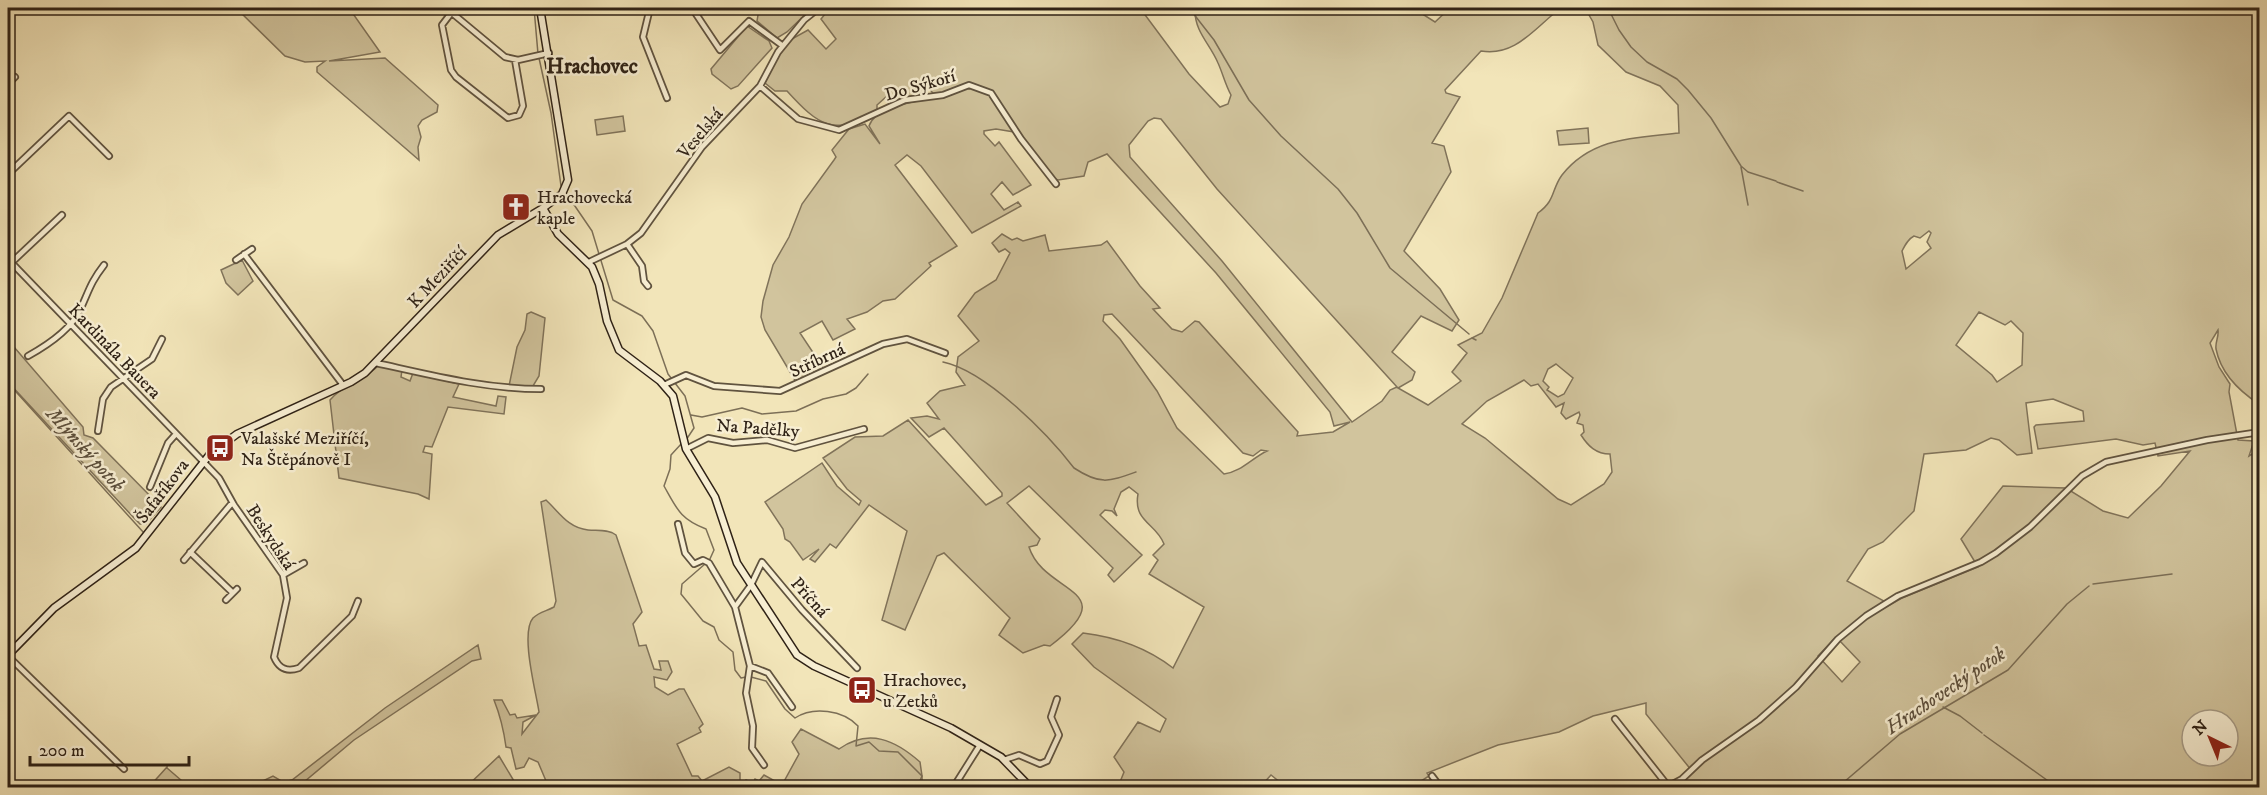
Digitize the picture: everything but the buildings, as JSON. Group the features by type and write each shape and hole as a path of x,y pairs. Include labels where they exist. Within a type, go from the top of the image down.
{"street":[{"path":"446,8 505,57 515,60 545,54 540,8"},
{"path":"650,8 643,37 667,98"},
{"path":"692,8 720,50 748,21 783,46"},
{"name":"Veselská","path":"589,262 627,244 652,219 702,147 760,86 783,46 804,20 819,8"},
{"path":"452,12 442,25 451,70 456,77 508,118 519,114 523,106 515,60"},
{"name":"K Meziříčí","path":"360,376 376,363 498,235 543,208 564,191 568,176 545,54"},
{"path":"8,84 15,77"},
{"name":"Do Sýkoří","path":"760,86 798,119 839,130 905,100 943,94 969,85 991,93 1021,139 1056,184"},
{"path":"8,174 69,116 109,156"},
{"path":"543,208 558,234 589,262 599,284 612,338 619,350 667,383 674,396 686,447 715,497 737,562 785,638 806,661 951,728 980,745 1004,760 1031,788"},
{"path":"9,261 62,215"},
{"path":"627,244 642,266 644,281 648,286"},
{"path":"236,260 252,249"},
{"path":"244,254 343,385"},
{"name":"Kardinála Bauera","path":"9,261 204,462"},
{"path":"28,356 46,345 79,312 88,285 104,265"},
{"path":"98,431 103,399 122,378 139,370 152,359 162,339"},
{"name":"Stříbrná","path":"667,383 686,375 714,386 780,392 883,344 907,339 945,353"},
{"path":"376,363 468,383 510,389 541,389"},
{"name":"Šafaříkova","path":"8,655 54,608 141,543 220,445 237,434 360,376"},
{"name":"Na Padělky","path":"686,447 708,438 733,443 768,440 795,448 864,429"},
{"path":"1615,718 1667,787 1682,779 1702,760 1759,720 1796,687 1838,639 1866,616 1898,596 1982,562 1996,553 2030,527 2082,476 2106,462 2207,440 2259,432"},
{"path":"150,487 168,443 176,434"},
{"name":"Beskydská","path":"204,462 219,478 232,503 283,575 287,598 274,657 276,663 287,670 299,668 352,616 358,601"},
{"path":"184,560 232,503"},
{"path":"678,524 685,554 694,564 708,561 735,607 750,666 746,693 753,726 752,748 764,765"},
{"path":"190,552 235,591 226,600"},
{"name":"Příčná","path":"751,585 762,562 802,610 857,668"},
{"path":"283,575 304,563"},
{"path":"735,607 751,585"},
{"path":"8,655 124,769"},
{"path":"750,666 768,673 792,707"},
{"path":"1004,760 1019,755 1040,764 1047,761 1059,735 1051,717 1057,699"},
{"path":"953,788 980,745"},
{"path":"1432,776 1441,788"}],"shaded area":[{"path":"236,8 349,8 380,52 329,61 385,58 438,105 437,112 422,120 418,126 421,137 418,147 419,160 317,72 317,67 325,61 305,62 285,56"},
{"path":"751,8 812,8 787,32 777,38 757,21 758,15"},
{"path":"830,8 1140,8 1189,74 1220,107 1228,104 1231,95 1215,56 1197,25 1195,11 1207,8 1413,8 1435,22 1450,8 1561,8 1515,45 1493,52 1481,51 1445,90 1446,93 1460,97 1432,143 1444,146 1451,172 1404,251 1440,289 1459,320 1452,331 1421,316 1392,352 1415,372 1412,380 1398,388 1428,405 1461,381 1452,372 1467,353 1458,345 1482,333 1502,298 1538,213 1548,204 1562,175 1574,162 1601,146 1631,138 1679,133 1678,105 1660,86 1626,72 1598,45 1593,22 1585,8 2259,8 2259,404 2232,381 2222,366 2216,349 2218,330 2210,343 2219,367 2230,384 2229,392 2238,440 2254,441 2249,456 2259,450 2259,787 1670,787 1682,782 1692,771 1646,714 1646,703 1593,716 1559,732 1498,745 1427,773 1429,776 1412,787 1286,787 1271,775 1260,787 1118,787 1124,772 1114,757 1138,722 1160,732 1166,719 1094,667 1072,644 1083,633 1107,637 1152,654 1173,668 1204,607 1149,574 1158,560 1153,555 1164,544 1156,531 1142,517 1137,503 1138,494 1129,487 1121,492 1114,509 1117,516 1112,511 1105,510 1100,515 1142,555 1114,582 1108,575 1113,568 1029,486 1007,503 1040,539 1037,545 1029,547 1037,563 1074,593 1081,602 1081,613 1072,627 1050,646 1044,645 1023,653 999,635 1010,618 944,553 937,556 905,630 882,620 907,531 869,505 836,548 830,544 815,562 810,559 819,549 803,560 790,542 785,539 783,529 765,502 822,463 837,486 859,505 861,501 847,489 823,458 855,437 883,436 908,420 986,505 1002,496 1002,493 944,428 929,437 911,418 927,416 939,419 927,403 940,391 965,385 956,372 958,357 979,341 958,316 975,293 996,280 1010,253 1005,249 999,252 992,243 1002,234 1012,240 1017,238 1023,241 1045,235 1049,251 1101,245 1107,241 1140,286 1160,308 1153,309 1172,329 1182,332 1195,321 1199,322 1298,432 1297,436 1333,432 1350,422 1334,426 1330,412 1216,273 1107,154 1088,162 1084,176 1058,180 1052,178 1014,132 996,129 984,131 984,134 995,146 999,142 1031,185 1013,195 1002,182 991,194 1004,210 1018,202 1021,206 972,233 921,166 907,155 895,165 957,246 929,263 931,266 895,299 883,301 867,312 847,319 855,329 833,340 822,321 800,333 824,369 796,382 765,330 761,317 773,265 789,237 802,204 836,157 832,150 849,129 865,124 880,144 869,126 880,113 936,97 928,87 924,92 894,101 886,97 877,105 877,110 862,119 838,125 828,124 818,119 787,91 775,91 765,83 777,58 790,40 808,30 826,49 836,39 821,19","holes":["1154,118 1161,119 1217,189 1397,387 1390,390 1382,401 1352,422 1222,261 1130,157 1129,145 1148,121","1929,231 1931,233 1927,242 1931,248 1906,269 1902,251 1908,240 1914,236 1920,238","1979,312 2005,325 2011,321 2023,333 2022,365 1997,382 1992,375 1956,345","1112,314 1243,453 1253,456 1261,450 1267,451 1236,471 1224,474 1177,428 1157,391 1120,339 1103,321 1104,315","1556,364 1573,378 1564,394 1558,397 1547,390 1549,387 1543,381 1548,369","1524,380 1531,386 1538,384 1556,407 1564,403 1561,413 1566,419 1579,412 1577,423 1583,425 1584,432 1581,435 1593,449 1610,454 1612,472 1604,484 1571,505 1558,499 1485,438 1462,424 1487,401","2053,399 2083,411 2084,421 2036,425 2034,427 2038,449 2116,439 2143,445 2155,443 2158,456 2190,451 2161,486 2128,518 2103,511 2066,488 2003,486 1961,539 1978,567 1902,598 1868,617 1839,640 1860,662 1842,682 1818,656 1835,638 1884,601 1847,581 1868,549 1883,542 1914,511 1924,454 1966,450 1991,438 1999,440 2017,455 2032,453 2026,403"]},
{"path":"747,26 769,41 772,48 738,86 731,89 712,74 711,69"},
{"path":"623,116 625,131 597,135 595,120"},
{"path":"1588,128 1589,143 1559,145 1557,131"},
{"path":"242,260 253,281 238,295 226,283 221,270"},
{"path":"531,312 545,318 539,376 533,386 509,386 517,347 525,330 527,314"},
{"path":"8,340 83,427 84,435 93,438 161,507 146,524 140,524 134,518 8,382"},
{"path":"379,365 402,370 401,377 410,381 413,373 459,384 453,397 496,406 498,396 506,397 504,414 448,407 432,447 425,446 423,452 432,454 429,499 418,494 339,478 330,400"},
{"path":"546,500 564,519 581,529 606,531 616,535 642,612 633,624 639,646 646,645 654,669 661,670 659,661 668,661 672,672 667,680 654,677 655,687 668,695 684,689 703,724 699,728 701,732 677,744 692,776 698,776 702,781 729,767 740,773 740,781 744,783 746,780 753,783 755,779 759,781 764,775 782,785 799,754 792,742 801,729 839,749 861,739 871,738 881,739 901,748 920,762 922,776 917,787 549,788 538,762 529,758 524,767 516,769 511,748 506,747 502,724 494,700 502,700 510,715 515,714 517,718 536,715 523,722 522,734 539,712 530,663 528,636 533,618 554,607 556,601 541,502"},
{"path":"478,645 481,659 472,661 354,740 298,787 250,787 273,776 283,782 292,780 385,708"},
{"path":"499,756 514,781 510,787 466,787"},
{"path":"167,768 189,787 149,787"}],"waterway":[{"name":"Hrachovecký potok","path":"534,8 538,54"},
{"path":"1189,8 1214,40 1249,100 1281,136 1338,189 1357,213 1390,268 1469,334"},
{"path":"1608,8 1631,47 1647,62 1677,79 1688,90 1711,118 1741,166 1748,172 1776,181"},
{"name":"Hrachovecký potok","path":"539,58 551,113 561,186"},
{"path":"1741,167 1748,205"},
{"path":"1777,182 1803,191"},
{"name":"Hrachovecký potok","path":"566,193 592,231 613,300 642,316 653,331 668,374 685,396 694,428 686,440"},
{"path":"1472,338 1476,340"},
{"path":"943,362 978,377 996,390 1032,421 1074,468 1091,477 1104,480 1136,472"},
{"path":"691,415 702,417 742,408 762,414 796,411 823,399 846,394 856,388 868,374"},
{"name":"Mlýnský potok","path":"8,383 144,533"},
{"name":"Hrachovecký potok","path":"682,443 671,455 670,469 664,486 680,512 690,521 706,529 714,550 709,561"},
{"name":"Hrachovecký potok","path":"705,564 682,584 681,594 703,621 714,627 719,640 733,652 735,670 741,678 746,677"},
{"name":"Hrachovecký potok","path":"2093,584 2172,574"},
{"name":"Hrachovecký potok","path":"1837,788 1900,734 2008,670 2067,604 2089,586"},
{"name":"Hrachovecký potok","path":"751,677 766,681 785,709 795,718 802,714 819,711 836,713 852,721 858,726 856,746 869,742 879,751 898,752 922,776 922,782 917,788"},
{"path":"1943,707 1960,716 1982,733"},
{"path":"1984,735 2058,788"}],"place":[{"name":"Hrachovecká kaple","path":"516,207"},
{"name":"Valašské Meziříčí, Na Štěpánově I","path":"220,448"},
{"name":"Hrachovec, u Zetků","path":"862,690"}],"district":[{"name":"Hrachovec","path":"592,66"}]}
